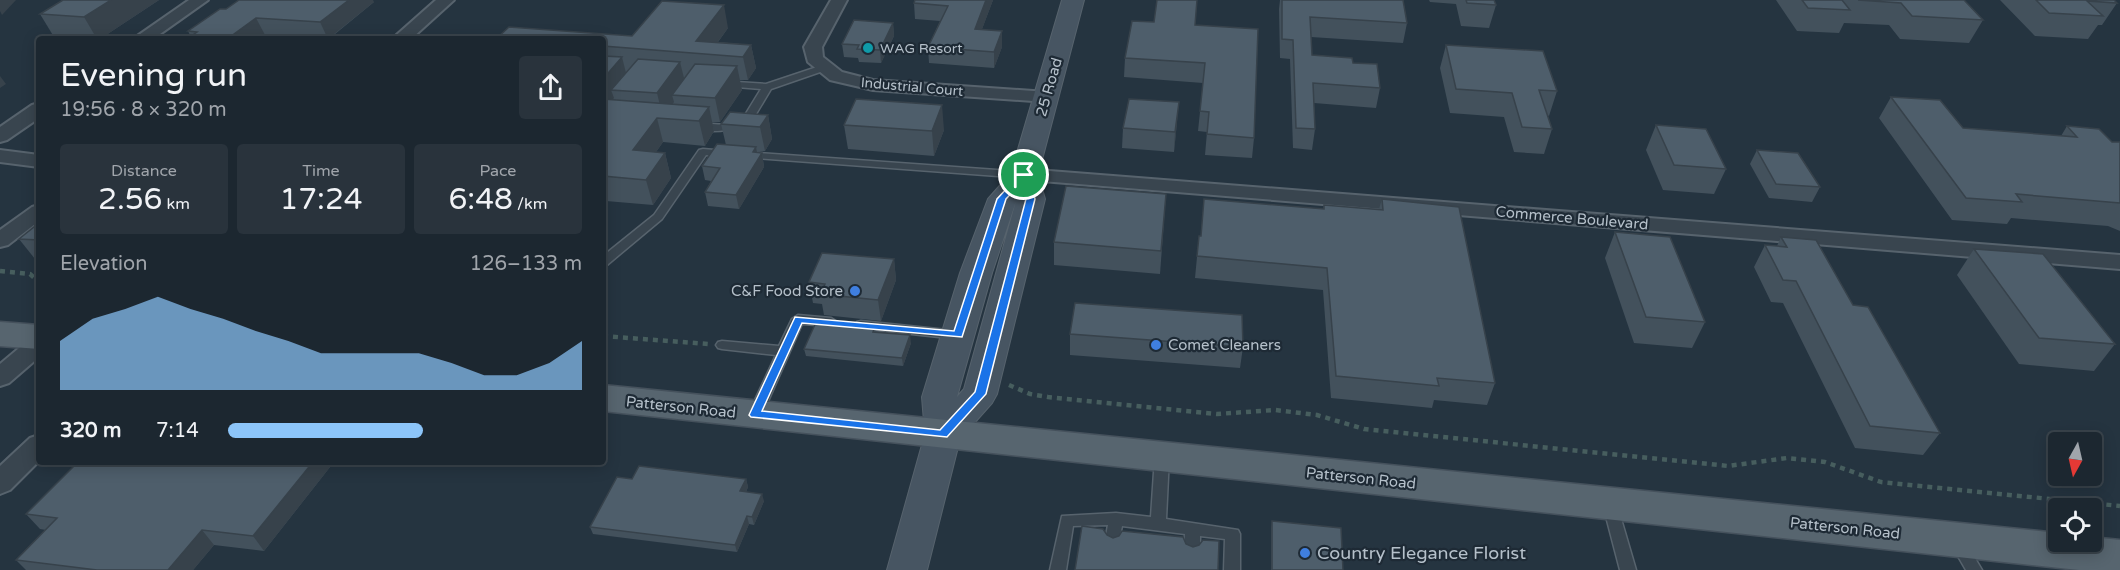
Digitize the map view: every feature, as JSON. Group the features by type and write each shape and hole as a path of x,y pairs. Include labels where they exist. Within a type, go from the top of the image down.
{"main road":[{"name":"25 Road","path":"907,570 943,434 939,397 1002,199 1024,175 1073,0"},
{"name":"25 Road","path":"943,434 980,394 1030,199 1024,175"},
{"path":"0,334 36,337"},
{"name":"Patterson Road","path":"606,398 1610,504 1965,555 2120,557"}],"street":[{"path":"146,36 200,0"},
{"path":"404,36 446,0"},
{"path":"823,68 814,58 813,46 839,0"},
{"name":"Industrial Court","path":"823,68 847,80 866,84 1047,97"},
{"path":"0,136 36,111"},
{"path":"0,156 36,161"},
{"name":"Commerce Boulevard","path":"1024,175 2120,262"},
{"path":"0,240 36,213"},
{"path":"0,377 36,347"},
{"path":"0,483 36,448"}],"lane":[{"path":"709,82 767,87 823,68"},
{"path":"691,125 727,128 746,122 767,87"},
{"path":"606,260 658,217 703,152 1024,175"},
{"path":"755,415 798,319 958,335"},
{"path":"722,345 784,351"},
{"path":"1158,524 1162,457"},
{"path":"1610,504 1628,570"},
{"path":"1113,541 1116,519"},
{"path":"1058,570 1067,520 1116,519 1233,534 1232,570"},
{"path":"1192,550 1193,528"}],"path":[{"path":"0,271 30,274 36,279"},
{"path":"606,336 722,345"},
{"path":"1005,384 1015,386 1030,394 1048,397 1217,414 1286,411 1317,415 1364,429 1728,466 1787,458 1825,462 1881,482 2120,506"}],"building":[{"path":"63,0 111,0 84,17 40,14"},
{"path":"239,0 349,0 320,22 256,18 231,36 191,36 197,32 188,31 220,9 226,9"},
{"path":"915,0 986,0 975,29 1002,31 994,52 928,47 948,6 914,3"},
{"path":"1157,0 1197,0 1195,25 1258,29 1254,138 1207,134 1209,112 1200,111 1205,63 1125,58 1132,21 1154,22"},
{"path":"1282,0 1403,0 1407,23 1310,17 1312,55 1352,58 1353,63 1377,64 1380,88 1313,83 1315,129 1296,128 1293,40 1282,39"},
{"path":"1466,0 1494,0 1496,5 1467,3"},
{"path":"1802,0 1842,0 1850,10 1808,8"},
{"path":"1858,0 1964,0 1983,20 1912,16 1901,3"},
{"path":"2036,0 2114,0 2117,3 2087,1 2103,16 2049,13"},
{"path":"662,1 724,5 696,41 751,45 743,57 606,46 606,36 499,36 509,27 632,36"},
{"path":"854,20 893,23 880,50 857,49 859,45 842,44"},
{"path":"1446,45 1543,51 1557,91 1539,90 1552,129 1522,127 1512,93 1456,89"},
{"path":"606,56 622,57 606,76"},
{"path":"638,59 680,62 657,93 611,90"},
{"path":"695,64 737,66 715,98 672,95"},
{"path":"1891,97 1940,100 1963,128 2077,137 2067,126 2099,129 2112,142 2120,142 2120,203 2016,194 2022,202 1966,198"},
{"path":"606,99 709,107 699,121 657,118 633,150 665,153 646,180 606,176"},
{"path":"856,99 942,105 932,131 844,125"},
{"path":"1129,99 1179,102 1175,132 1123,128"},
{"path":"730,112 768,115 760,127 721,124"},
{"path":"1656,125 1706,129 1726,169 1674,165"},
{"path":"717,144 756,147 753,152 762,153 736,195 705,192 720,168 702,166"},
{"path":"1757,150 1798,153 1820,187 1776,184"},
{"path":"1066,186 1166,194 1161,251 1054,242"},
{"path":"1204,199 1324,209 1324,205 1383,210 1382,199 1459,207 1495,383 1437,378 1439,386 1336,376 1327,268 1197,256"},
{"path":"36,225 36,240 19,239"},
{"path":"1615,232 1670,237 1705,322 1646,317"},
{"path":"1781,237 1816,240 1853,305 1868,307 1940,433 1870,426 1796,281 1783,280 1765,245 1787,247"},
{"path":"1974,249 2043,254 2115,344 2039,338"},
{"path":"822,253 894,259 878,300 820,294 825,284 809,282"},
{"path":"1075,303 1242,315 1243,347 1070,334"},
{"path":"817,320 875,326 873,332 910,335 902,358 804,349"},
{"path":"75,465 311,465 253,536 202,530 168,570 97,570 16,560 57,518 26,514"},
{"path":"639,466 746,479 740,491 762,494 752,517 747,516 735,545 590,527 617,477 632,479"},
{"name":"Country Elegance Florist","path":"1272,521 1341,528 1343,570 1272,570"},
{"path":"1082,526 1103,529 1113,538 1119,536 1122,531 1183,537 1186,544 1193,547 1199,545 1203,540 1219,541 1218,570 1075,570"}],"place":[{"name":"WAG Resort","path":"868,48"},
{"name":"C&F Food Store","path":"855,291"},
{"name":"Comet Cleaners","path":"1156,345"},
{"name":"Country Elegance Florist","path":"1305,553"}],"route":[{"path":"1024,175 1030,199 980,394 943,434 755,415 798,319 958,335 976,273 1002,199 1024,175"}]}
